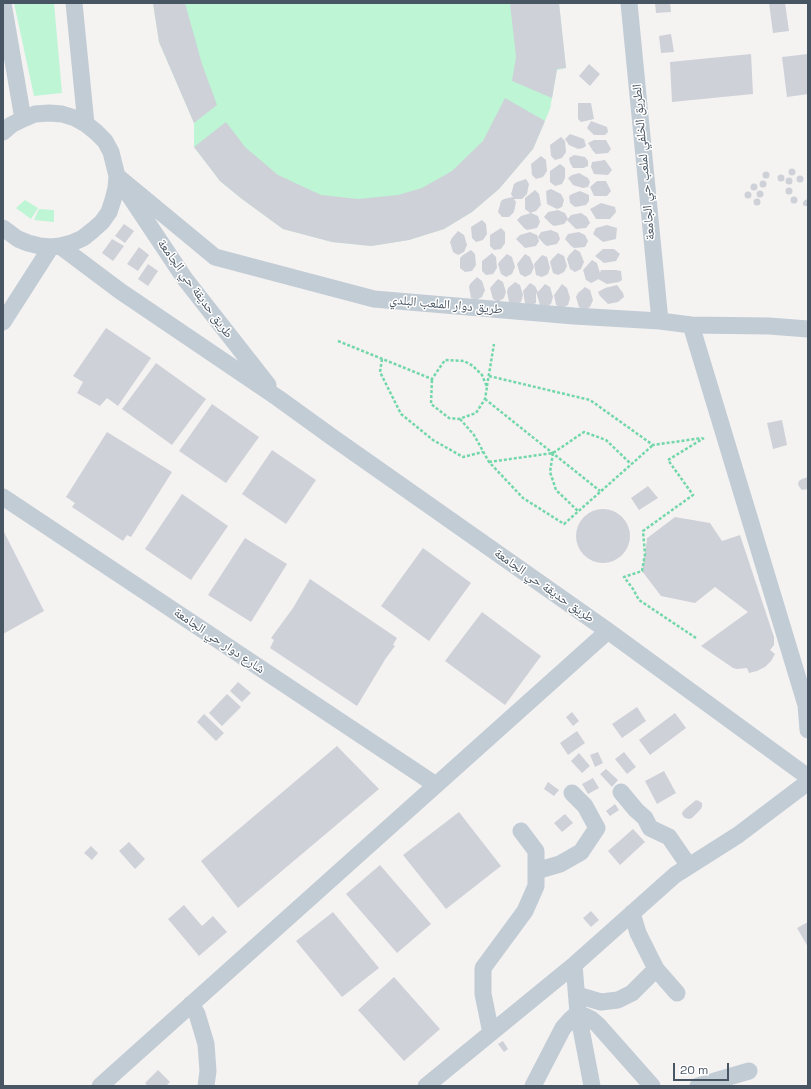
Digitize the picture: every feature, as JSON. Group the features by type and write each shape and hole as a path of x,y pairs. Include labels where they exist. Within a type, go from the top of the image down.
{"street":[{"path":"3,3 10,125 35,114 55,113 75,118 86,124 104,141 111,152 117,176 116,188 109,212 102,222 83,238 72,243 56,246 40,246 28,244 5,231"},
{"path":"74,3 86,124"},
{"name":"الطريق الخلفي لملعب حي الجامعة","path":"629,3 660,321"},
{"name":"طريق دوار الملعب البلدي","path":"117,176 215,257 374,299 574,316 660,321 691,325 769,326 808,329"},
{"name":"طريق حديقة حي الجامعة","path":"117,176 185,279 278,398"},
{"path":"3,322 56,246"},
{"name":"طريق حديقة حي الجامعة","path":"56,246 278,398 608,630 808,777"},
{"path":"691,325 806,705 808,730"},
{"name":"شارع دوار حي الجامعة","path":"3,497 436,785"},
{"path":"100,1086 608,630"},
{"path":"426,1086 574,965 674,875 738,835 808,782"},
{"path":"621,792 645,818 650,828 668,837 689,866"},
{"path":"536,871 560,864 581,852 597,828 585,806 572,793"},
{"path":"491,1033 483,994 483,968 525,910 536,886 536,851 521,831"},
{"path":"632,914 638,933 656,969 677,993"},
{"path":"574,965 578,1013 592,1086"},
{"path":"577,995 601,1002 618,1000 632,992 656,969"},
{"path":"192,1004 197,1014 206,1044 208,1071 206,1086"},
{"path":"533,1086 563,1028 578,1013"},
{"path":"578,1013 591,1019 598,1025 652,1086"},
{"path":"698,1086 749,1071"}],"path":[{"path":"338,342 432,379"},
{"path":"487,387 482,375 473,366 464,361 445,360 432,379 431,404 449,418 459,419 476,413 485,399 487,387 488,376 494,344"},
{"path":"382,359 380,372 401,414 433,440 463,457 483,452"},
{"path":"488,376 590,400 653,445"},
{"path":"485,399 600,491"},
{"path":"459,419 474,435 489,462 523,498 564,524 653,445 704,438 668,460 693,495 643,531 645,554 642,571 624,577 633,588 639,600 696,638"},
{"path":"489,462 553,453 584,432 606,440 631,464"},
{"path":"553,453 550,472 556,490 578,511"}],"green space":[{"path":"14,3 54,3 62,93 34,96"},
{"path":"153,3 559,3 566,68 557,70 550,109 533,149 499,189 472,212 444,229 409,240 371,246 332,242 283,229 220,181 194,147 194,123 159,42"},
{"path":"25,200 38,208 31,219 16,208"},
{"path":"39,209 54,210 54,222 34,220"}],"building":[{"path":"153,3 185,3 202,64 217,105 194,123 159,42"},
{"path":"510,3 559,3 566,68 557,69 552,98 512,81 516,57"},
{"path":"655,3 670,3 671,12 656,13"},
{"path":"769,3 785,3 789,31 773,33"},
{"path":"671,34 674,52 661,53 659,36"},
{"path":"751,54 753,94 672,102 670,62"},
{"path":"808,54 808,94 787,97 782,57"},
{"path":"589,64 600,74 590,86 579,76"},
{"path":"505,98 545,121 533,149 499,189 472,212 444,229 409,240 371,246 332,242 283,229 220,181 194,147 226,122 245,147 278,175 321,195 358,199 398,195 422,188 452,171 483,141"},
{"path":"578,103 591,103 594,119 581,122 578,119"},
{"path":"591,121 607,127 608,132 605,135 594,135 587,128"},
{"path":"570,134 584,139 586,146 578,149 569,145 565,139"},
{"path":"561,137 565,141 566,152 562,158 555,160 551,156 550,145"},
{"path":"594,140 606,140 611,149 608,153 596,154 588,143"},
{"path":"574,155 585,157 588,161 588,166 583,168 573,168 569,158"},
{"path":"541,156 546,160 547,171 543,177 536,179 532,175 531,164"},
{"path":"605,160 612,170 608,175 594,174 591,167 592,162"},
{"path":"560,164 565,168 565,178 562,184 555,186 550,182 550,171"},
{"path":"792,168 795,169 795,175 792,176 789,175 788,172 789,169"},
{"path":"766,172 769,175 766,178 763,175"},
{"path":"579,173 588,178 590,182 588,187 583,188 573,185 568,178"},
{"path":"781,175 784,178 781,181 778,178"},
{"path":"800,176 803,179 800,182 797,179"},
{"path":"789,178 792,181 789,184 786,181"},
{"path":"526,179 529,184 527,194 522,199 514,199 516,202 514,212 509,217 502,217 498,212 501,201 513,197 511,194 514,184"},
{"path":"763,180 767,184 763,188 759,184"},
{"path":"597,181 606,181 611,191 607,196 594,196 590,187"},
{"path":"754,184 757,187 754,190 751,187"},
{"path":"789,188 792,191 789,194 786,191"},
{"path":"551,189 561,194 564,200 562,207 557,209 547,204 546,191"},
{"path":"535,190 539,194 541,205 536,211 530,213 525,209 525,198"},
{"path":"580,191 589,195 589,201 586,205 575,207 570,203 569,196"},
{"path":"760,191 763,194 760,197 757,194"},
{"path":"748,192 751,195 748,198 745,195"},
{"path":"794,196 797,197 797,203 794,204 791,203 790,200 791,197"},
{"path":"757,199 760,202 757,205 754,202"},
{"path":"808,199 808,206 803,205 803,202"},
{"path":"601,203 615,207 616,212 610,219 596,219 590,209"},
{"path":"558,210 565,213 568,219 564,224 554,226 544,217 548,212"},
{"path":"531,213 538,216 540,222 537,228 527,230 517,220 521,216"},
{"path":"581,213 587,217 590,223 586,228 576,229 567,220 571,215"},
{"path":"482,220 486,224 487,234 483,240 476,242 472,238 471,227"},
{"path":"124,224 134,231 125,243 115,236"},
{"path":"607,225 617,228 616,239 603,242 593,234 596,228"},
{"path":"501,228 505,232 505,243 501,249 494,250 490,246 490,235"},
{"path":"551,230 558,233 560,239 557,244 547,246 538,237 541,232"},
{"path":"458,231 464,235 467,245 464,252 458,255 453,252 450,242"},
{"path":"530,232 537,235 539,241 536,246 525,248 516,239 520,235"},
{"path":"579,232 585,235 588,241 585,247 574,248 565,239 568,234"},
{"path":"112,239 124,246 113,261 102,253"},
{"path":"139,247 149,255 138,271 127,264"},
{"path":"575,249 580,252 584,262 581,269 575,272 570,269 567,259"},
{"path":"603,249 614,249 620,254 616,261 604,263 595,256"},
{"path":"471,250 475,254 476,265 472,271 465,272 460,268 460,258"},
{"path":"492,253 496,257 497,268 493,274 486,275 482,271 482,261"},
{"path":"558,253 564,256 567,266 564,272 558,275 553,273 550,262"},
{"path":"507,254 512,257 515,267 512,274 506,277 501,274 498,264"},
{"path":"525,254 530,257 534,267 531,274 525,277 520,274 517,264"},
{"path":"542,255 547,257 550,268 548,274 542,277 536,275 534,264"},
{"path":"592,260 597,263 600,273 601,270 621,271 622,280 607,284 598,279 591,283 586,280 583,270"},
{"path":"148,264 158,271 148,286 138,279"},
{"path":"477,277 482,281 485,290 482,297 476,300 471,298 469,287"},
{"path":"498,279 503,282 506,292 504,298 498,302 493,299 490,288"},
{"path":"515,282 520,285 523,295 521,302 515,305 509,302 507,292 508,288"},
{"path":"530,283 535,286 538,292 545,284 550,287 553,297 551,304 545,307 540,305 536,292 536,303 530,306 525,303 523,291"},
{"path":"562,284 567,288 570,298 568,305 562,308 556,305 554,295"},
{"path":"617,285 624,297 618,302 608,304 598,292 605,288"},
{"path":"585,287 590,290 593,300 590,307 584,310 579,307 576,297"},
{"path":"106,328 151,358 118,406 107,398 100,406 77,393 83,382 73,376"},
{"path":"156,363 206,399 172,445 122,409"},
{"path":"212,404 259,437 226,483 179,451"},
{"path":"782,420 787,445 773,449 767,423"},
{"path":"107,432 172,472 131,537 127,535 123,541 72,507 75,503 66,497"},
{"path":"272,450 316,480 286,524 242,494"},
{"path":"808,477 808,489 802,490 798,484 799,481"},
{"path":"648,486 658,498 639,510 631,498"},
{"path":"182,494 228,526 191,580 145,549"},
{"path":"603,509 613,511 622,517 628,526 630,536 628,546 622,555 613,561 603,563 593,561 584,555 578,546 576,536 578,526 584,517 593,511"},
{"path":"675,517 710,523 722,541 740,535 774,637 774,645 770,650 775,654 765,667 749,673 747,668 733,668 701,646 748,612 715,587 695,603 661,596 642,571 646,539"},
{"path":"3,530 44,611 3,634"},
{"path":"245,538 287,564 251,622 208,595"},
{"path":"423,548 471,583 429,641 381,606"},
{"path":"310,579 397,638 393,645 395,646 357,706 270,648 274,640 271,638 293,608"},
{"path":"482,612 541,656 505,705 445,661"},
{"path":"238,682 251,693 242,702 230,691"},
{"path":"227,694 241,707 222,726 209,713"},
{"path":"637,707 646,721 622,738 612,724"},
{"path":"572,712 579,721 573,726 566,717"},
{"path":"675,713 686,728 650,755 639,740"},
{"path":"204,714 224,733 216,741 197,722"},
{"path":"577,731 585,743 568,755 560,743"},
{"path":"337,746 379,789 238,908 201,861"},
{"path":"598,752 603,763 595,767 590,755"},
{"path":"624,752 636,767 627,774 615,759"},
{"path":"579,753 590,766 582,773 571,761"},
{"path":"606,769 618,780 612,787 600,774"},
{"path":"664,771 676,793 657,804 645,781"},
{"path":"593,778 599,788 588,794 582,784"},
{"path":"548,782 559,790 554,796 544,789"},
{"path":"696,800 702,803 702,807 692,818 685,818 682,813"},
{"path":"615,804 619,810 610,816 606,811"},
{"path":"459,812 501,866 446,909 403,855"},
{"path":"565,814 573,823 562,832 554,823"},
{"path":"633,829 645,842 620,865 608,851"},
{"path":"129,842 145,859 135,869 119,851"},
{"path":"91,846 98,853 92,860 84,853"},
{"path":"380,865 431,924 397,953 346,894"},
{"path":"184,905 202,926 213,916 227,932 199,956 168,919"},
{"path":"591,911 599,920 591,927 583,918"},
{"path":"333,912 379,968 342,997 296,941"},
{"path":"808,922 808,947 797,928"},
{"path":"394,977 440,1029 404,1061 358,1010"},
{"path":"503,1041 508,1049 504,1052 498,1044"},
{"path":"158,1070 170,1082 166,1086 148,1086 145,1083"}]}
